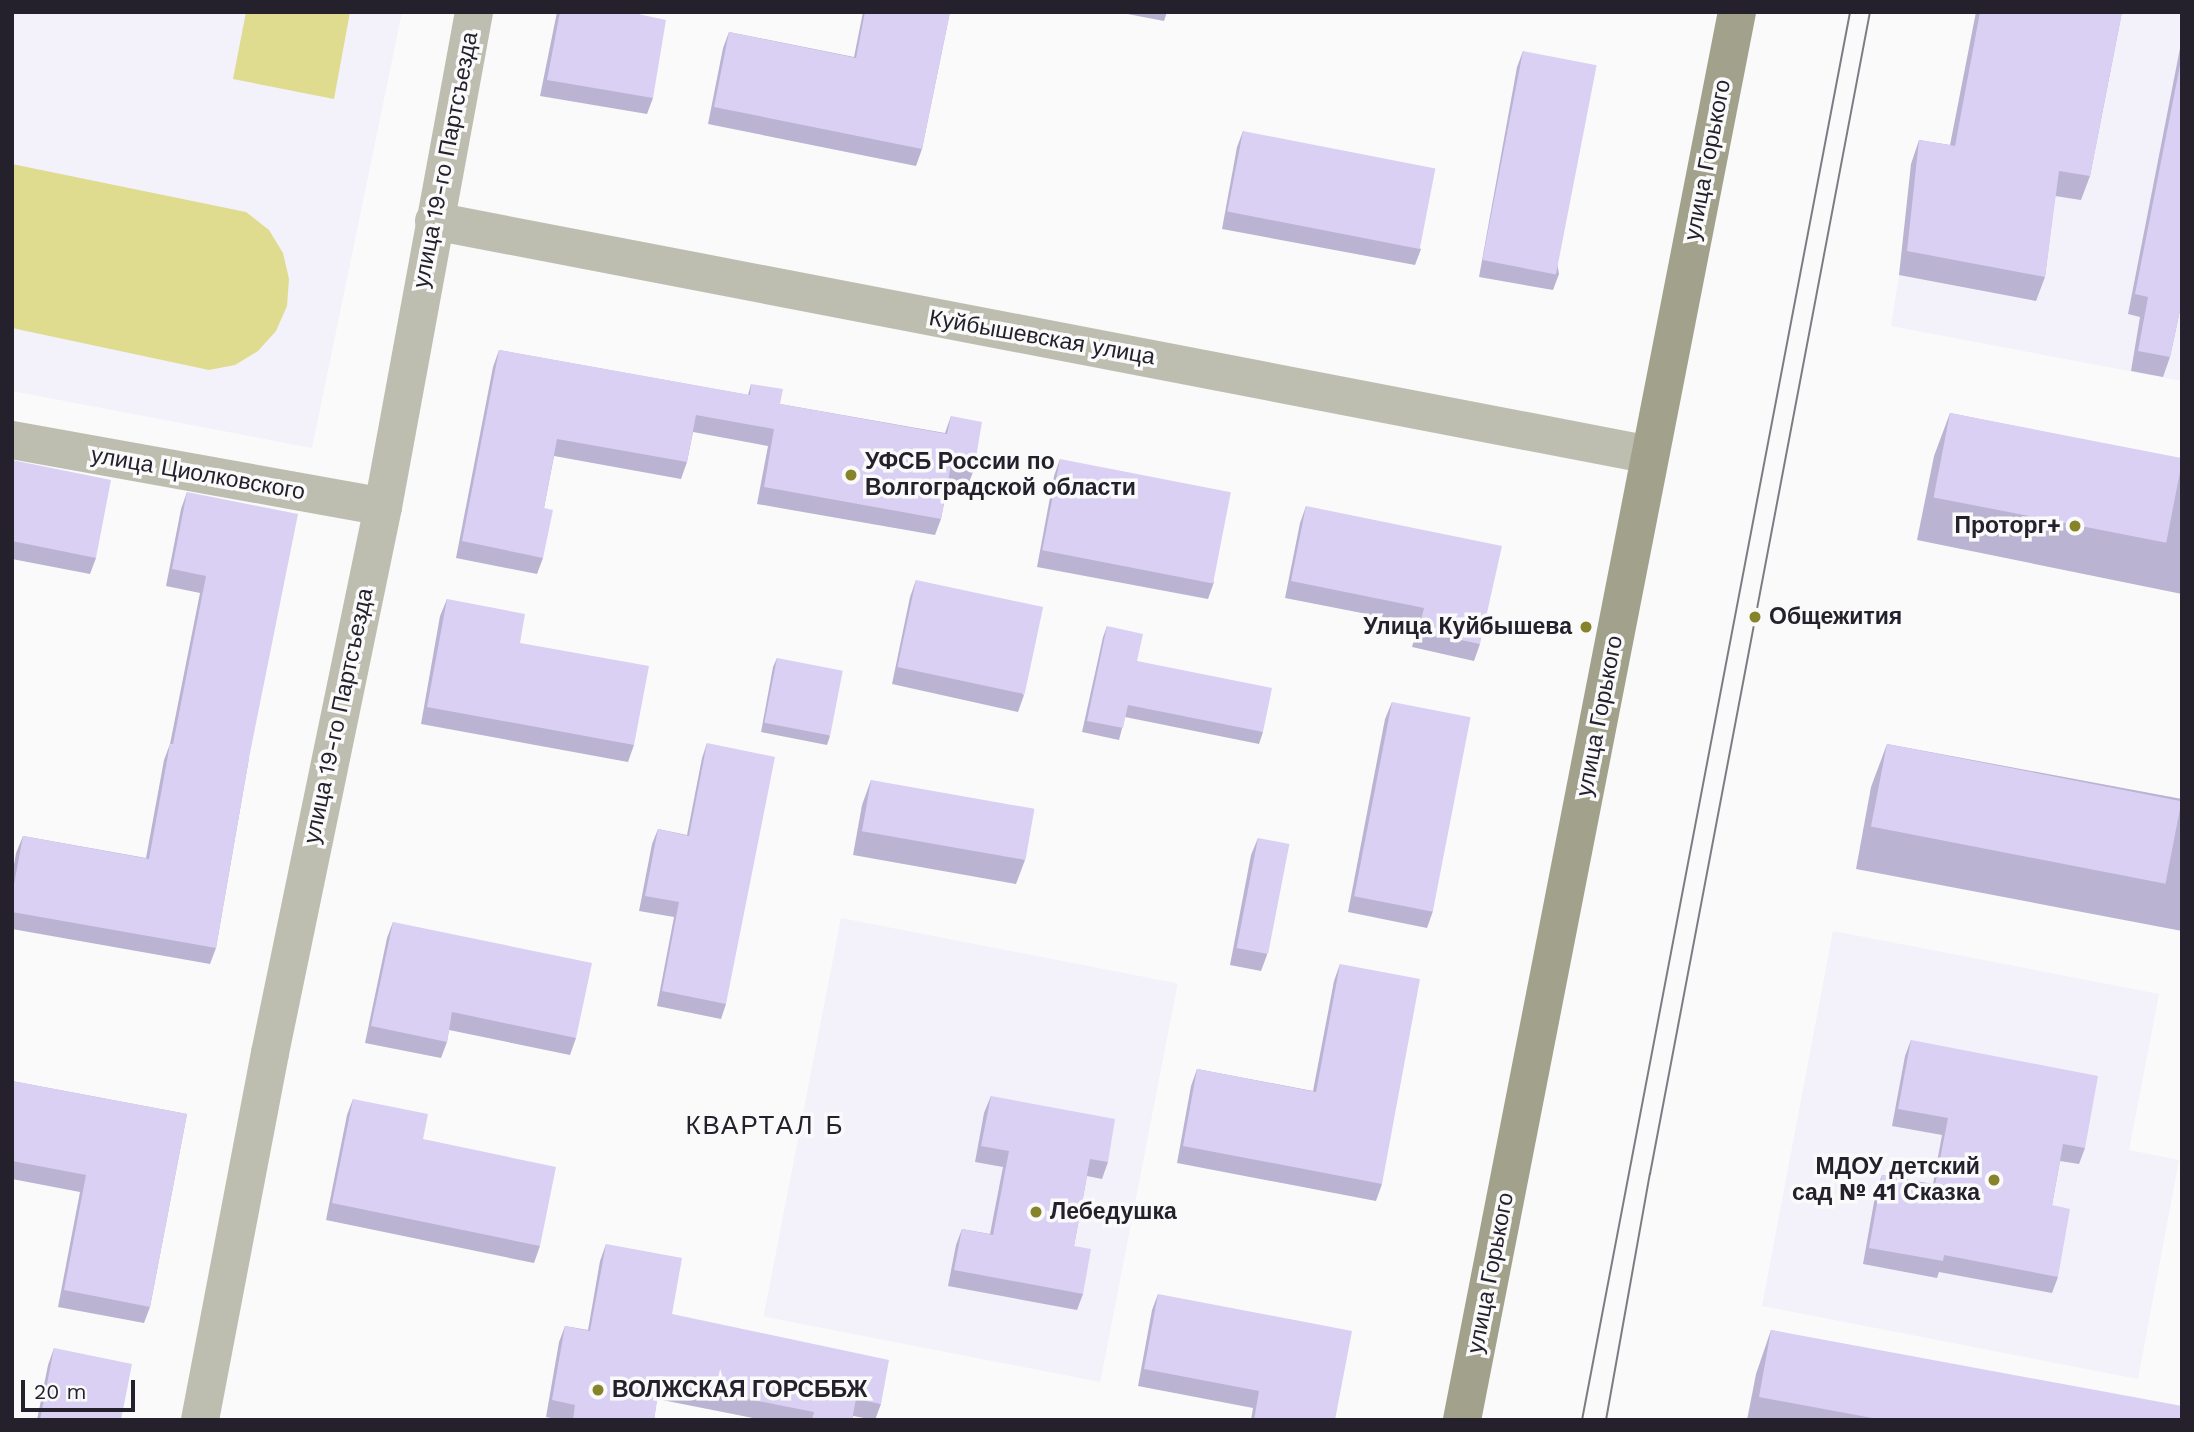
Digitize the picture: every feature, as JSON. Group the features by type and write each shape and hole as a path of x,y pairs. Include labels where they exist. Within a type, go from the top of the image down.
{"street":[{"name":"улица 19-го Партсъезда","path":"200,1420 274,1031 383,507 474,12"},
{"name":"улица Горького","path":"1462,1420 1737,12"},
{"name":"Куйбышевская улица","path":"434,221 1650,455"},
{"name":"улица Циолковского","path":"12,440 383,507"}],"shaded area":[{"path":"12,12 402,12 312,448 12,391"},
{"path":"246,12 350,12 334,99 233,79"},
{"path":"1976,12 2182,12 2182,381 1891,326 1899,275 1946,169"},
{"path":"12,164 246,212 269,230 283,253 289,279 287,306 276,331 258,351 235,365 209,370 12,328"},
{"path":"841,918 1178,983 1100,1382 764,1317"},
{"path":"1833,931 2159,994 2129,1150 2179,1160 2138,1379 1762,1306"}],"building":[{"path":"560,12 639,12 638,14 666,20 653,98 547,80"},
{"path":"865,12 950,12 922,149 714,107 729,32 856,58"},
{"path":"1980,12 2122,12 2090,176 2059,171 2045,277 1907,251 1919,140 1955,146"},
{"path":"1523,51 1597,65 1556,274 1482,260"},
{"path":"2182,55 2182,301 2170,357 2138,351 2148,297 2135,294"},
{"path":"1243,131 1435,168 1420,249 1227,211"},
{"path":"499,350 750,395 751,384 783,389 780,404 947,434 951,416 982,422 974,469 951,465 941,519 764,487 774,429 696,415 687,462 557,439 544,508 553,510 543,558 462,541"},
{"path":"1950,413 2182,458 2166,543 1934,497"},
{"path":"1060,459 1231,492 1213,583 1042,550"},
{"path":"12,460 111,480 96,558 12,541"},
{"path":"187,492 298,514 249,758 216,948 12,912 12,895 23,836 149,859 170,744 173,744 206,576 172,569"},
{"path":"1306,506 1502,546 1480,644 1418,631 1424,608 1291,581"},
{"path":"916,580 1043,607 1025,694 897,667"},
{"path":"447,599 525,614 520,643 649,666 634,745 427,707"},
{"path":"1107,626 1143,634 1137,661 1272,688 1263,732 1128,705 1123,728 1087,721"},
{"path":"777,658 843,671 830,736 764,723"},
{"path":"1392,702 1471,717 1433,912 1354,896"},
{"path":"707,743 775,757 726,1004 662,991 679,902 645,896 658,829 689,836"},
{"path":"1887,744 2181,801 2165,884 1871,826"},
{"path":"871,780 1034,809 1025,860 862,831"},
{"path":"1258,838 1289,844 1268,954 1237,948"},
{"path":"393,922 592,963 576,1038 452,1012 447,1042 371,1026"},
{"path":"1340,964 1420,979 1382,1184 1183,1146 1197,1069 1316,1092"},
{"name":"МДОУ детский сад № 41 Сказка","path":"1911,1040 2098,1076 2085,1148 2063,1144 2052,1205 2070,1209 2058,1277 1944,1255 1943,1261 1869,1248 1882,1175 1935,1185 1948,1118 1898,1109"},
{"path":"12,1081 187,1114 150,1307 64,1290 86,1175 12,1161"},
{"name":"Лебедушка","path":"991,1096 1115,1119 1108,1162 1090,1159 1074,1246 1091,1249 1083,1294 954,1270 962,1229 993,1235 1009,1151 981,1146"},
{"path":"353,1099 428,1114 423,1139 556,1167 540,1246 332,1203"},
{"path":"606,1244 682,1258 672,1314 889,1360 881,1404 856,1399 852,1420 812,1420 814,1412 660,1382 654,1420 573,1420 575,1405 552,1400 565,1326 590,1331"},
{"path":"1158,1294 1352,1331 1335,1420 1254,1420 1259,1391 1144,1369"},
{"path":"1771,1330 2182,1406 2182,1420 1883,1420 1759,1397"},
{"path":"54,1348 132,1364 121,1420 40,1420"}],"tram line":[{"path":"1582,1420 1850,12"},
{"path":"1606,1420 1870,12"}],"place":[{"name":"УФСБ России по Волгоградской области","path":"851,475"},
{"name":"Проторг+","path":"2075,526"},
{"name":"Общежития","path":"1755,617"},
{"name":"Улица Куйбышева","path":"1586,627"},
{"name":"МДОУ детский сад № 41 Сказка","path":"1994,1180"},
{"name":"Лебедушка","path":"1036,1212"},
{"name":"ВОЛЖСКАЯ ГОРСББЖ","path":"598,1390"}],"district":[{"name":"КВАРТАЛ Б","path":"765,1126"}]}
